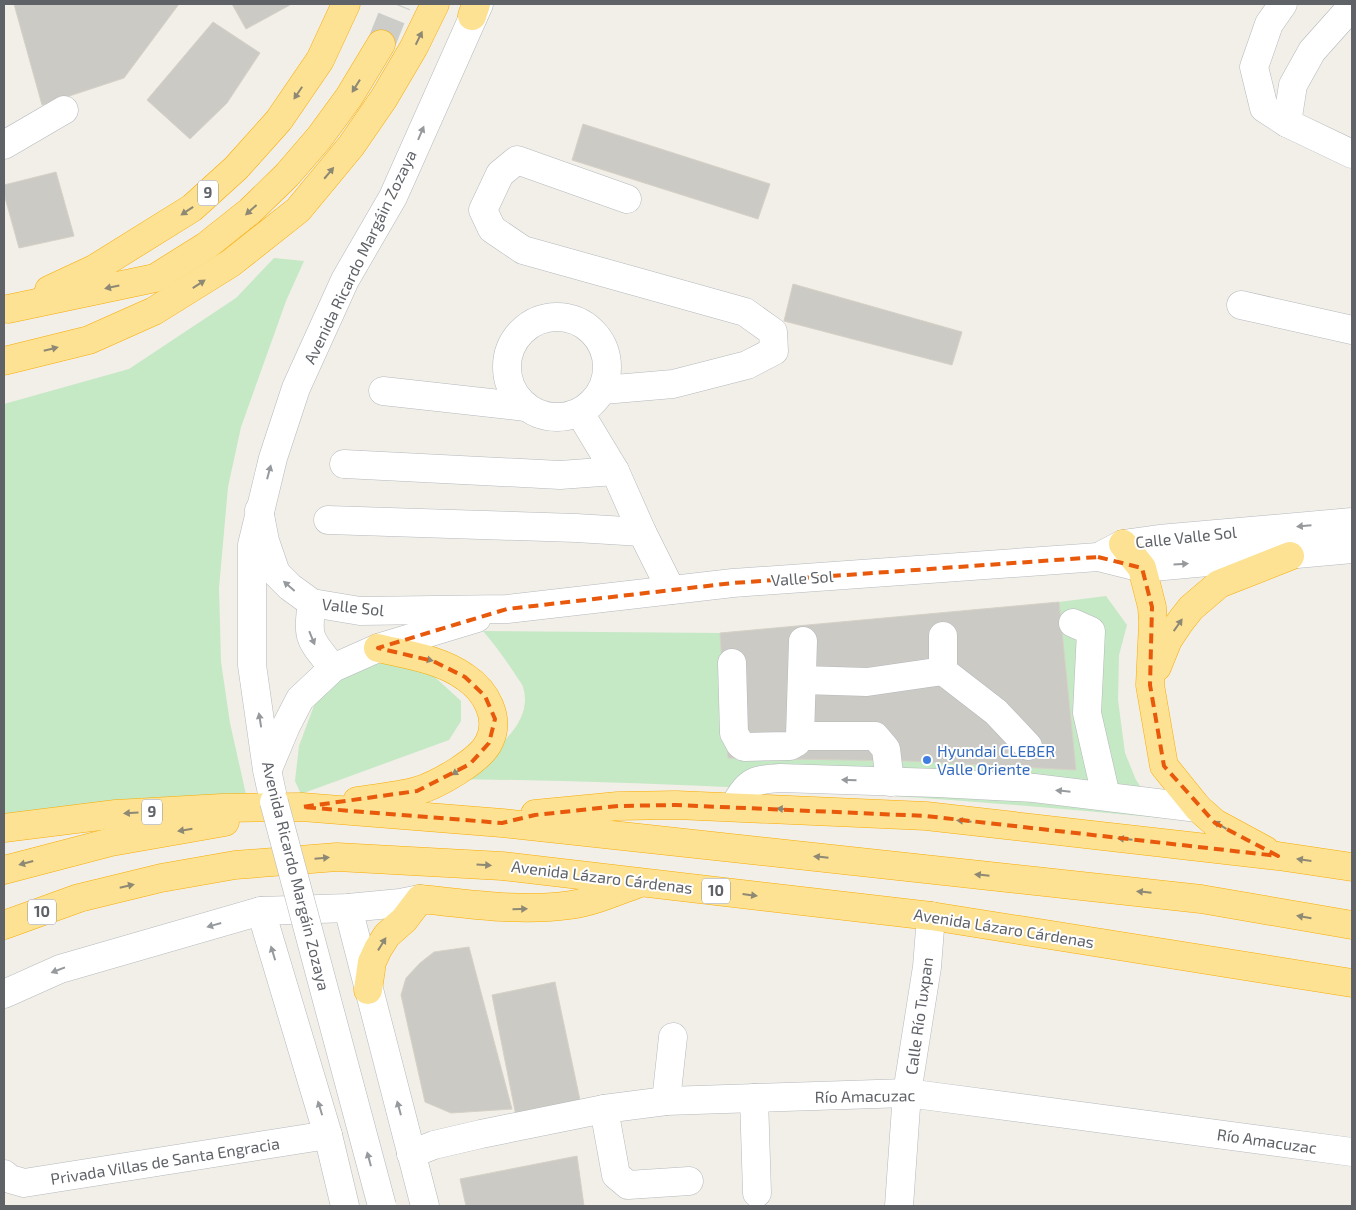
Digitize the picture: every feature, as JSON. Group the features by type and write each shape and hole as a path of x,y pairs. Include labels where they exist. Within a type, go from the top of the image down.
{"highway":[{"name":"9","path":"6,310 94,269 192,208 236,168 279,120 320,60 346,4"},
{"path":"4,361 89,340 154,311 231,263 298,210 351,146 384,98 414,47 435,4"},
{"path":"6,310 155,278 206,246 250,211 287,175 319,138 344,104 381,44"},
{"path":"1123,544 1142,568 1152,607 1154,623 1150,685 1164,766 1198,808 1215,823 1278,856"},
{"path":"1150,685 1168,640 1191,608 1219,584 1290,556"},
{"path":"4,870 111,842 302,807 366,800 417,791 438,783 470,764 489,743 495,719 485,696 465,677 433,661 378,648"},
{"path":"502,823 535,814 618,806 676,805 926,816 1278,856 1352,867"},
{"name":"9","path":"4,828 116,814 222,808 302,807"},
{"path":"302,807 502,823 1201,898 1352,925"},
{"name":"Avenida Lázaro Cárdenas","path":"4,926 79,898 161,878 235,865 337,857 502,866 931,916 1352,984"},
{"path":"368,990 372,962 378,949 387,935 404,920 420,899 517,909 542,908 590,901 643,882"}],"street":[{"path":"1283,4 1269,24 1254,67 1264,108 1287,123 1352,154"},
{"name":"Avenida Ricardo Margáin Zozaya","path":"382,1206 267,770 251,655 252,545 273,458 296,388 345,280 393,197 475,8"},
{"path":"1287,123 1293,85 1312,51 1344,11"},
{"path":"7,136 64,110"},
{"path":"603,390 673,384 747,365 774,351 773,332 745,312 523,250 492,229 483,210 500,174 517,160 627,199"},
{"path":"1241,305 1352,330"},
{"path":"562,316 578,321 592,330 602,343 608,358 608,374 603,390 593,403 580,413 566,417 552,418 526,407 515,396 508,381 506,365 510,349 518,334 531,324 546,318 562,316"},
{"path":"383,391 526,407"},
{"path":"580,413 615,471 642,532 671,590"},
{"path":"344,464 560,475 615,471"},
{"name":"Valle Sol","path":"259,510 265,541 276,573 290,588 312,603 360,611 507,609 671,590 964,565 1098,557"},
{"path":"328,520 642,532"},
{"name":"Calle Valle Sol","path":"1098,557 1123,544 1159,539 1352,522"},
{"name":"Calle Valle Sol","path":"1098,557 1142,568 1352,549"},
{"path":"312,603 309,630 312,642 333,668"},
{"name":"Valle Sol","path":"267,770 300,699 333,668 378,648 507,609"},
{"path":"1073,623 1091,631 1087,713 1106,796"},
{"path":"943,636 943,671"},
{"path":"732,663 734,733 740,744 744,747 790,746 797,742 800,736 803,641"},
{"path":"802,680 867,682 943,671 996,712 1028,746"},
{"path":"800,736 875,736 886,749 890,782"},
{"path":"733,807 750,784 762,779 780,778 1034,788 1198,808"},
{"path":"4,994 60,969 261,911 348,908 420,899"},
{"path":"348,908 425,1206"},
{"path":"261,911 328,1135 345,1206"},
{"name":"Calle Río Tuxpan","path":"899,1206 907,1094 927,967 931,916"},
{"path":"666,1101 673,1037"},
{"name":"Río Amacuzac","path":"411,1154 434,1145 481,1134 604,1109 666,1101 907,1094 1352,1152"},
{"path":"754,1098 757,1194"},
{"path":"604,1109 616,1175 628,1184 689,1180"},
{"name":"Privada Villas de Santa Engracia","path":"4,1174 10,1179 24,1183 328,1135"}],"highlighted area":[{"path":"1098,557 1142,568 1152,607 1150,685 1164,766 1215,823 1278,856 926,816 676,805 618,806 535,815 502,823 302,807 417,791 470,764 489,743 495,719 485,696 465,677 433,661 378,648 507,609 733,583"}],"green space":[{"path":"274,258 304,261 286,301 241,427 228,487 219,588 221,662 230,723 249,808 4,833 4,404 129,369 236,298"},
{"path":"1106,596 1127,625 1119,655 1118,700 1125,753 1136,780 1162,818 897,796 808,791 631,783 454,779 504,741 522,716 525,702 522,684 483,631 720,633"},
{"path":"371,663 398,664 427,670 461,701 461,721 449,740 301,794 295,781 299,746 315,703 335,677"}],"building":[{"path":"14,4 179,4 124,78 42,105"},
{"path":"232,4 290,4 290,5 246,29"},
{"path":"213,22 260,53 227,103 190,139 147,100"},
{"path":"583,124 770,184 758,219 572,160"},
{"path":"56,172 74,236 19,248 4,194 4,185"},
{"path":"793,284 962,332 952,365 784,321"},
{"path":"1059,602 1076,770 908,761 728,758 720,633"},
{"path":"469,947 512,1109 451,1113 425,1102 401,995 406,978 434,952"},
{"path":"555,982 580,1100 516,1116 492,995"},
{"path":"577,1156 584,1206 466,1206 460,1179"}],"tunnel":[{"path":"381,44 397,4"}],"place":[{"name":"Hyundai CLEBER Valle Oriente","path":"927,760"}]}
